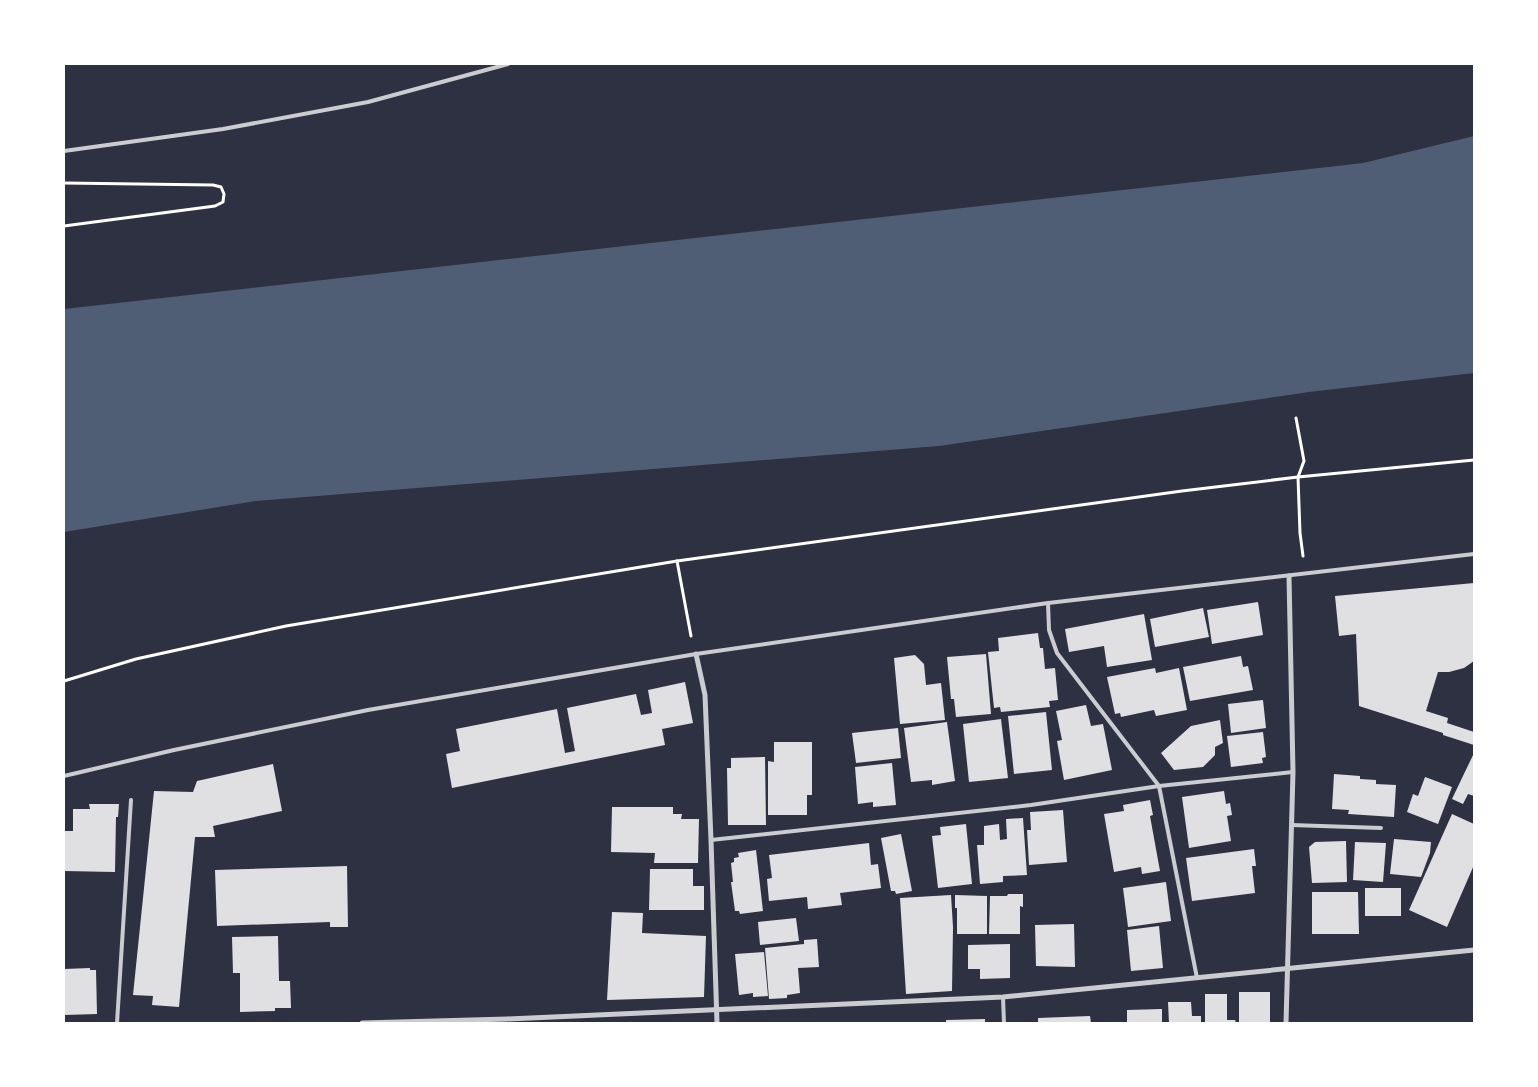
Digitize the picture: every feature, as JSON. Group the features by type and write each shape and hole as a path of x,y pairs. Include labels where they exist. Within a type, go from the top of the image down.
{"street":[{"path":"1286,1023 1293,772 1289,576"},
{"path":"696,654 704,695 712,840 717,1023"},
{"path":"362,1023 507,1021 1003,997 1474,950"}],"lane":[{"path":"64,151 223,129 368,102 508,64"},
{"path":"64,776 174,750 368,710 696,654 1048,603 1474,554"},
{"path":"1048,603 1049,630 1057,653 1159,786 1197,978"},
{"path":"712,840 1031,805 1159,786 1293,772"},
{"path":"117,1023 131,800"},
{"path":"1291,825 1381,828"},
{"path":"1003,997 1004,1023"}],"path":[{"path":"64,183 213,185 221,187 224,194 223,202 215,206 64,226"},
{"path":"1296,418 1304,462 1298,477 1300,533 1305,564"},
{"path":"64,681 136,659 286,626 677,561 1172,492 1298,477 1474,460"},
{"path":"677,561 689,620"}],"water":[{"path":"1474,136 1474,373 1309,392 939,446 256,501 64,532 64,309 1363,163"}],"building":[{"path":"1474,583 1474,661 1464,668 1449,672 1438,672 1426,711 1448,718 1447,723 1474,732 1474,745 1359,706 1356,634 1339,636 1335,596"},
{"path":"1258,602 1263,635 1212,644 1207,610"},
{"path":"1203,608 1209,637 1155,647 1150,619"},
{"path":"1144,614 1152,660 1107,667 1104,646 1069,652 1065,629"},
{"path":"1038,633 1040,648 1043,648 1045,669 1055,668 1058,700 1049,701 1050,707 1001,712 1000,707 994,708 988,652 999,651 998,638"},
{"path":"986,654 991,714 956,717 954,699 951,699 947,657"},
{"path":"915,655 924,664 926,685 941,683 945,720 900,724 894,658"},
{"path":"1241,656 1243,667 1248,666 1253,690 1190,701 1183,667"},
{"path":"1155,668 1156,673 1179,668 1187,710 1156,716 1154,710 1121,717 1120,713 1115,714 1107,677"},
{"path":"685,682 693,723 662,729 665,745 452,788 446,754 460,751 456,729 557,709 565,753 575,751 567,708 636,694 641,715 652,713 648,690"},
{"path":"1263,700 1266,728 1231,733 1228,704"},
{"path":"1086,705 1091,726 1103,724 1112,770 1064,780 1057,741 1062,740 1056,711"},
{"path":"1046,712 1052,770 1014,774 1008,716"},
{"path":"1001,719 1008,778 969,782 963,724"},
{"path":"1220,720 1223,743 1215,747 1215,755 1203,767 1174,770 1161,753 1191,726"},
{"path":"947,722 955,781 932,785 932,780 911,782 904,728"},
{"path":"898,728 901,758 856,763 852,733"},
{"path":"1263,732 1266,757 1262,758 1263,763 1231,767 1227,736"},
{"path":"774,742 812,742 812,795 807,795 807,815 768,815 768,761 774,762"},
{"path":"1474,753 1474,796 1468,794 1463,804 1452,799"},
{"path":"765,757 766,825 728,825 727,768 731,768 731,758"},
{"path":"892,763 896,805 873,807 873,802 858,804 855,767"},
{"path":"273,764 282,811 213,826 215,837 195,837 179,1007 152,1005 153,996 133,995 154,791 193,792 197,781"},
{"path":"1334,774 1360,776 1360,779 1376,780 1376,784 1396,785 1394,817 1348,814 1349,810 1332,809"},
{"path":"1425,777 1452,787 1438,824 1407,812 1413,794 1418,796"},
{"path":"1224,791 1226,804 1230,803 1232,815 1227,816 1231,841 1189,848 1182,797"},
{"path":"1150,800 1153,815 1150,816 1160,871 1142,874 1141,867 1114,872 1104,814 1124,811 1123,805"},
{"path":"89,804 119,804 118,817 116,817 115,872 64,871 64,831 73,831 73,809 90,809"},
{"path":"612,807 673,807 673,814 682,814 681,819 699,819 698,863 654,863 655,853 611,852"},
{"path":"1063,810 1067,862 1029,865 1027,830 1031,830 1030,812"},
{"path":"1452,814 1474,824 1474,865 1447,927 1409,910"},
{"path":"1023,818 1027,875 1003,876 1003,882 980,884 977,845 984,845 984,826 999,824 1000,840 1007,839 1006,819"},
{"path":"966,824 972,884 938,888 932,836 941,835 940,827"},
{"path":"901,834 912,891 896,894 895,891 891,891 881,838"},
{"path":"1394,839 1431,842 1430,853 1421,877 1390,874"},
{"path":"1346,841 1347,882 1312,883 1309,847 1315,842"},
{"path":"1355,842 1386,843 1383,882 1353,880"},
{"path":"869,843 871,865 878,864 881,888 840,893 842,905 808,909 807,897 769,901 767,879 772,878 769,855"},
{"path":"1254,849 1256,866 1252,866 1255,893 1192,901 1186,858"},
{"path":"756,850 763,911 740,914 739,911 735,911 731,882 733,882 731,863 734,862 734,858 739,857 738,853"},
{"path":"347,866 348,927 330,927 330,922 217,926 215,870"},
{"path":"650,869 693,869 693,886 704,886 704,910 649,910"},
{"path":"1166,882 1171,921 1128,927 1123,888"},
{"path":"1365,888 1401,888 1401,916 1365,916"},
{"path":"1312,892 1358,892 1359,934 1312,934"},
{"path":"1008,894 1023,894 1023,907 1020,906 1020,934 989,934 990,896 1007,896"},
{"path":"951,895 953,927 952,991 906,994 900,898"},
{"path":"955,895 987,896 987,934 957,934"},
{"path":"612,912 643,913 642,933 706,936 704,997 607,1000"},
{"path":"796,918 799,941 760,945 758,922"},
{"path":"1074,924 1075,967 1036,966 1035,925"},
{"path":"1159,926 1163,968 1131,971 1127,930"},
{"path":"278,936 279,981 290,981 291,1008 275,1008 275,1011 240,1012 240,973 233,973 232,937"},
{"path":"817,939 819,967 798,968 800,993 787,995 787,998 769,999 765,948 804,944 804,940"},
{"path":"1010,944 1010,978 980,979 980,969 968,969 968,945"},
{"path":"764,952 768,996 753,997 753,993 739,995 735,954"},
{"path":"90,968 90,970 96,970 97,1014 64,1015 64,969"},
{"path":"1239,992 1270,992 1270,1023 1239,1023"},
{"path":"1205,994 1227,994 1227,1020 1235,1020 1236,1023 1205,1023"},
{"path":"1168,1002 1191,1002 1192,1016 1201,1016 1201,1023 1169,1023"},
{"path":"1162,1009 1162,1023 1127,1023 1127,1010"},
{"path":"1090,1016 1091,1023 1038,1023 1038,1018"},
{"path":"985,1019 985,1023 946,1023 946,1020"}]}
